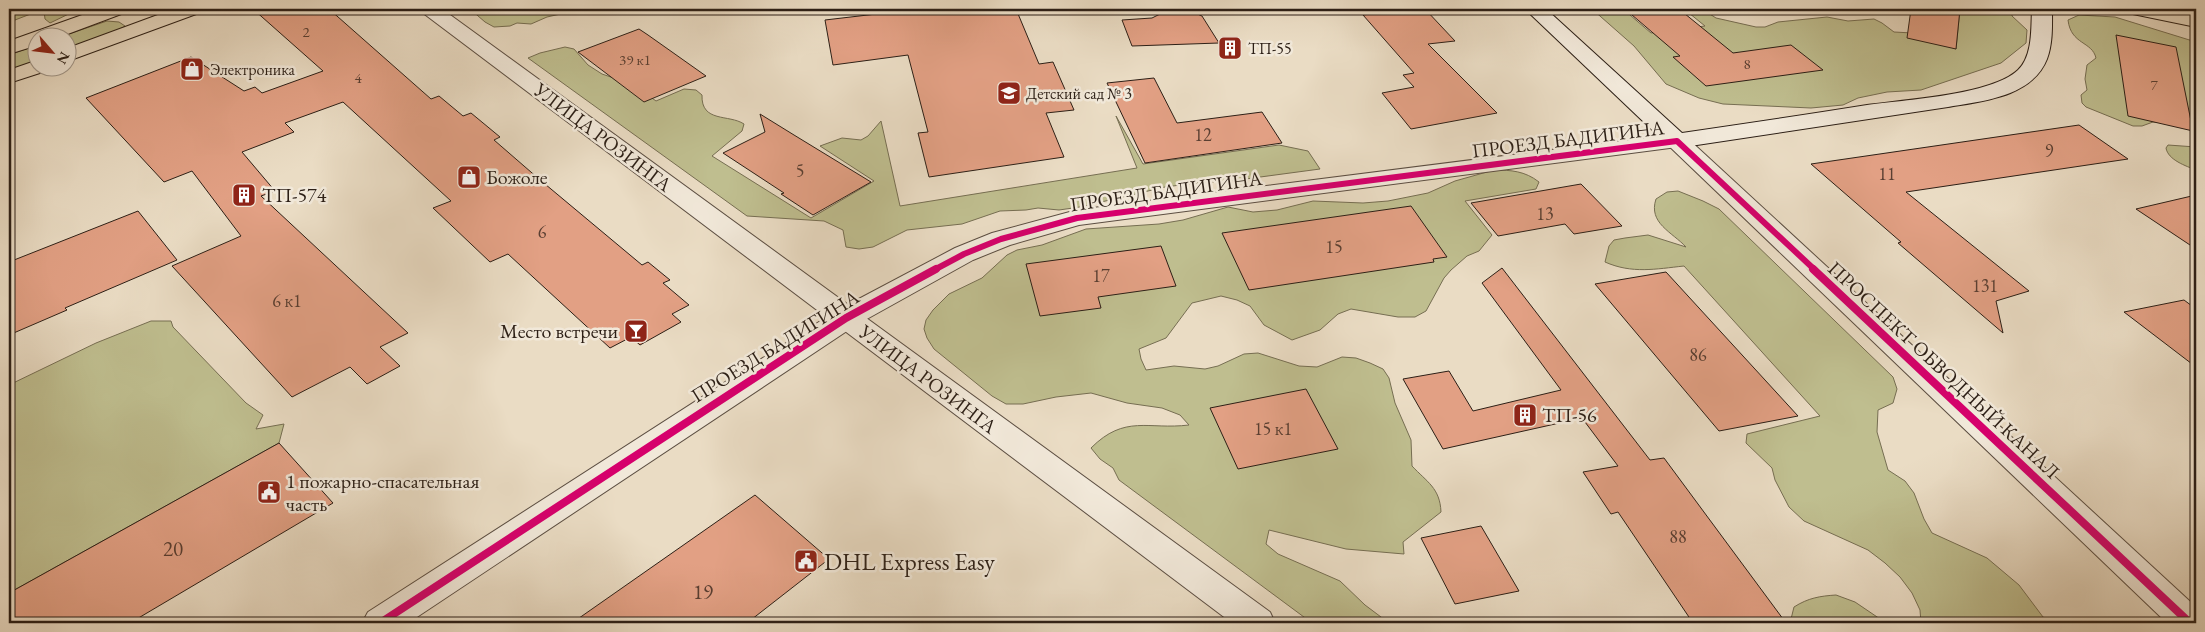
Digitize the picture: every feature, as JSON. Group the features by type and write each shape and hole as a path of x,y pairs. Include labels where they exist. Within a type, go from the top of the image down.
{"main road":[{"path":"9,48 117,9"},
{"path":"78,51 192,9"},
{"path":"2135,9 2196,21"},
{"path":"9,77 28,70"}],"street":[{"name":"УЛИЦА РОЗИНГА","path":"430,9 1258,623"},
{"name":"ПРОСПЕКТ ОБВОДНЫЙ КАНАЛ","path":"1535,9 2190,623"},
{"name":"ПРОЕЗД БАДИГИНА","path":"380,623 846,318 964,254 1001,239 1077,218 1677,141 1931,103 1991,91 2018,82 2036,62 2040,48 2042,9"}],"shaded area":[{"path":"9,9 79,9 50,23 45,19 44,11 41,10 15,20 9,27"},
{"path":"470,9 583,9 547,17 531,24 517,23 510,26 494,27"},
{"path":"1592,9 1623,9 1651,33 1705,26 1684,9 1702,9 1716,18 1756,27 1765,27 1778,22 1827,17 1848,21 1874,19 1894,32 1913,33 1956,49 1960,9 2012,9 2012,16 2027,30 2026,43 2001,63 1921,90 1887,92 1858,98 1843,105 1811,108 1723,104 1699,98 1666,84 1634,46"},
{"path":"2079,15 2115,17 2196,42 2196,127 2190,124 2153,122 2142,126 2133,126 2086,107 2082,103 2081,95 2087,90 2085,79 2087,65 2096,58 2090,48 2077,39 2070,28 2068,20"},
{"path":"107,21 119,22 125,26 116,32 78,46 78,31"},
{"path":"565,47 574,49 588,65 602,74 634,85 656,101 684,89 696,90 702,95 703,104 711,114 744,124 742,131 712,156 811,218 874,181 820,146 842,138 861,140 868,136 881,121 900,206 1137,168 1116,116 1143,164 1279,145 1308,151 1320,169 1223,182 1204,182 1165,187 1080,207 1059,210 1038,208 1000,211 962,224 907,230 873,247 859,249 846,247 843,230 824,221 747,216 528,58"},
{"path":"28,48 28,65 9,72 9,55"},
{"path":"2168,145 2196,147 2196,170 2170,156 2166,148"},
{"path":"1494,170 1518,172 1528,175 1539,182 1536,189 1465,201 1492,235 1479,251 1467,256 1451,270 1444,278 1426,311 1415,317 1398,317 1351,309 1338,314 1320,330 1292,340 1264,325 1250,306 1221,296 1192,303 1166,338 1139,349 1146,370 1174,366 1205,369 1218,366 1244,354 1258,353 1299,366 1317,367 1342,357 1356,358 1383,369 1389,378 1395,403 1411,440 1412,466 1428,481 1435,491 1441,512 1403,542 1404,554 1346,549 1269,530 1266,544 1278,554 1340,581 1365,605 1389,623 1312,623 1119,480 1113,468 1100,459 1091,448 1103,437 1126,427 1189,425 1180,415 1162,408 1127,403 1091,393 1056,397 1023,404 1006,404 992,396 934,349 924,329 926,320 933,310 949,294 982,278 1007,255 1017,250 1042,245 1086,229 1159,224 1183,220 1228,207 1253,212 1277,210 1313,201 1363,203 1388,201 1428,193 1455,181"},
{"path":"1678,191 1719,209 1893,377 1897,389 1893,403 1878,410 1877,432 1888,470 1905,481 1914,493 1924,519 1932,533 1987,558 2019,585 2043,617 2053,623 1921,623 1920,610 1912,593 1900,577 1885,563 1868,550 1804,521 1789,507 1775,480 1772,468 1746,443 1747,434 1820,416 1684,266 1634,269 1615,266 1605,262 1609,246 1614,240 1648,235 1686,247 1658,221 1655,215 1656,199 1667,192"},
{"path":"151,321 171,321 173,327 246,403 263,415 256,429 284,424 279,443 9,593 9,385 96,343"},
{"path":"1836,595 1855,602 1886,623 1794,623 1791,619 1794,607 1804,601"}],"building":[{"path":"253,9 329,9 431,99 439,96 463,116 471,113 500,137 494,140 539,179 642,265 648,262 670,280 663,283 689,305 672,314 681,322 640,345 631,337 610,348 508,254 490,262 433,208 451,201 343,102 285,123 294,132 242,152 275,191 261,196 408,333 380,347 400,366 367,384 350,367 292,397 172,266 241,236 192,171 164,182 86,98 191,57 244,91 255,87 262,93 323,71"},
{"path":"919,9 1016,9 1039,64 1053,62 1074,110 1046,113 1064,157 929,177 918,133 928,132 908,55 833,65 825,20"},
{"path":"1170,9 1186,9 1202,16 1219,43 1132,46 1122,20 1152,18"},
{"path":"1409,9 1425,9 1455,41 1428,44 1497,113 1411,129 1382,93 1414,87 1403,75 1414,73 1363,15"},
{"path":"1625,9 1679,9 1733,53 1791,45 1823,70 1706,86 1673,57 1680,56"},
{"path":"1911,9 1960,9 1956,49 1907,38"},
{"path":"639,29 706,76 644,102 578,52"},
{"path":"2116,35 2176,47 2193,131 2128,116"},
{"path":"1154,78 1177,123 1262,112 1282,143 1145,163 1107,83"},
{"path":"760,114 871,182 813,215 781,194 784,193 723,153 765,132"},
{"path":"2079,125 2128,159 1906,192 2029,291 1996,301 2003,333 1898,243 1901,242 1811,164"},
{"path":"1581,184 1622,226 1574,234 1565,224 1498,236 1471,203"},
{"path":"2196,195 2196,249 2136,209"},
{"path":"1411,206 1447,257 1433,259 1434,262 1249,290 1222,233"},
{"path":"138,211 177,260 65,308 67,310 9,335 9,262"},
{"path":"1161,246 1176,286 1098,297 1101,308 1040,316 1026,264"},
{"path":"1502,268 1650,460 1664,458 1786,623 1693,623 1618,512 1611,514 1583,472 1618,466 1582,418 1443,449 1403,379 1449,371 1473,411 1561,390 1482,283"},
{"path":"1666,272 1798,416 1719,431 1595,284"},
{"path":"2184,300 2196,309 2196,367 2124,312"},
{"path":"1306,389 1338,449 1238,469 1210,408"},
{"path":"279,443 333,503 130,623 9,623 9,593"},
{"path":"755,495 829,559 747,623 572,623"},
{"path":"1481,526 1519,591 1455,604 1421,538"}],"cycle path":[{"path":"380,623 846,318 964,254 1001,239 1077,218 1677,141 2190,623"}],"place":[{"name":"ТП-55","path":"1230,48"},
{"name":"Электроника","path":"192,69"},
{"name":"Детский сад № 3","path":"1009,93"},
{"name":"Божоле","path":"469,177"},
{"name":"ТП-574","path":"244,195"},
{"name":"Место встречи","path":"636,331"},
{"name":"ТП-56","path":"1525,415"},
{"name":"1 пожарно-спасательная часть","path":"269,492"},
{"name":"DHL Express Easy","path":"806,561"}]}
